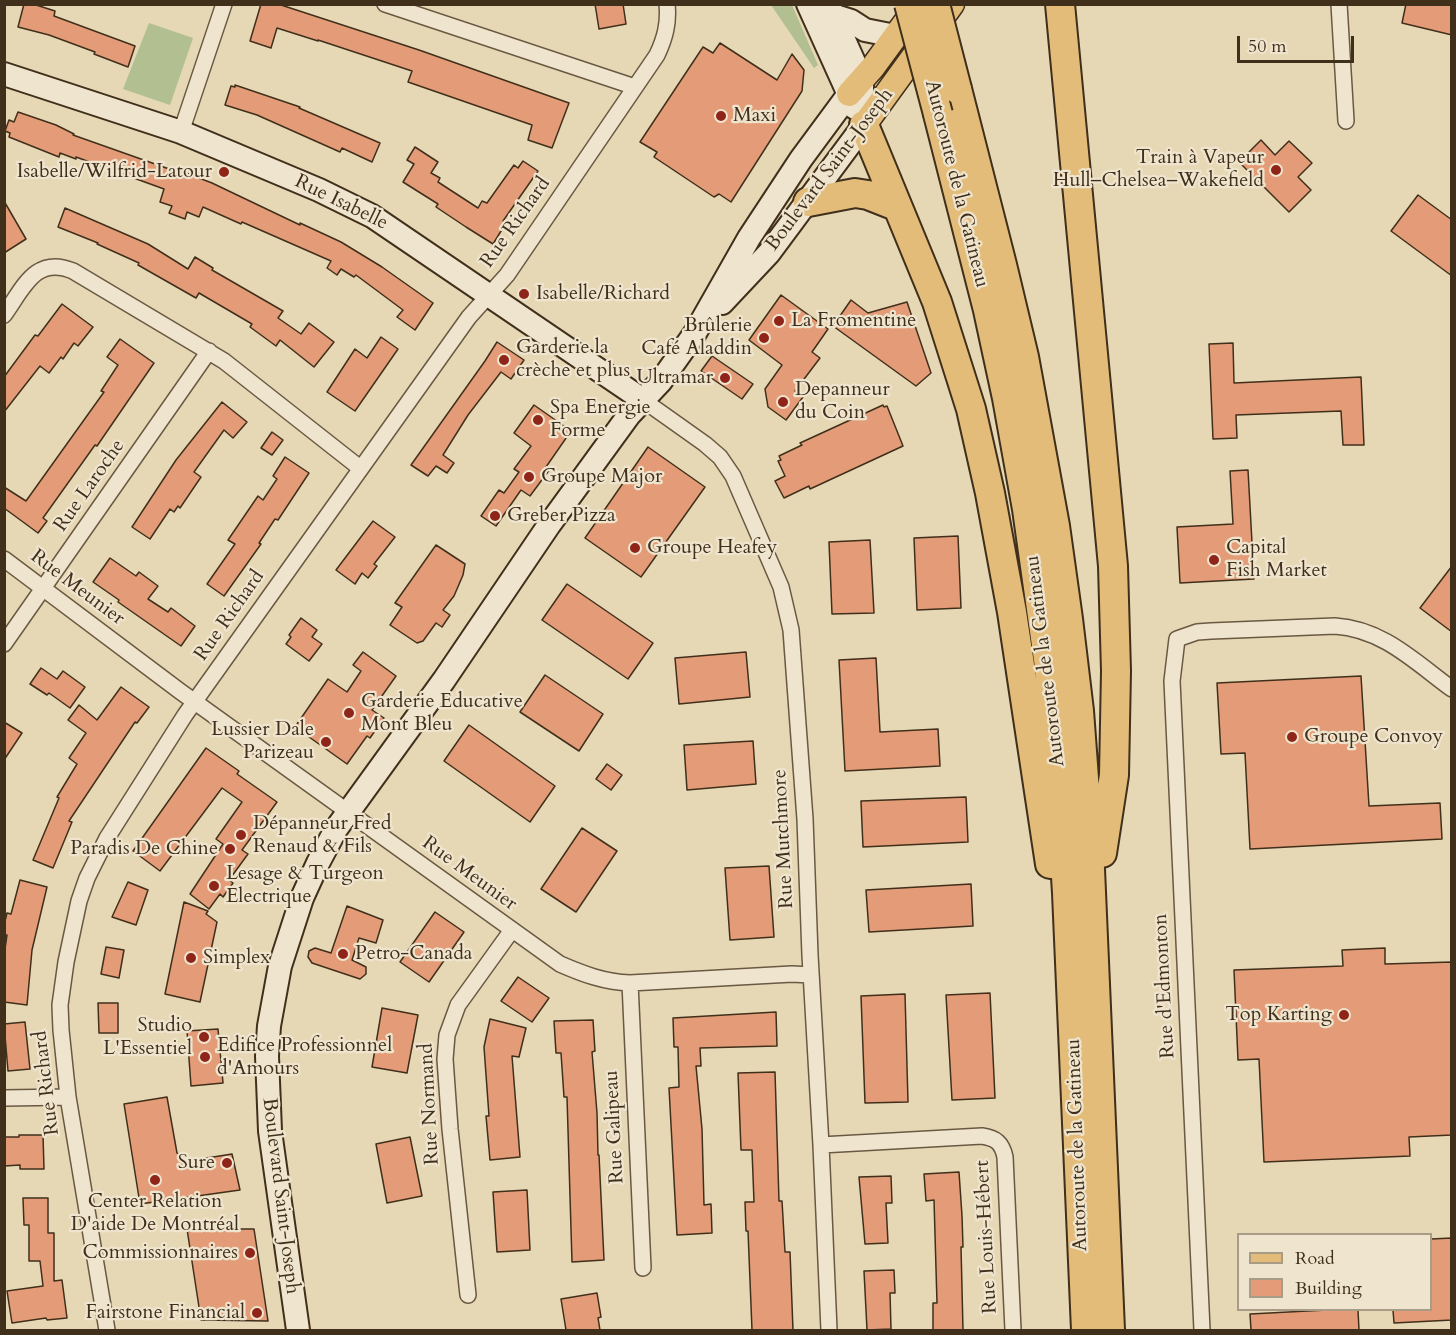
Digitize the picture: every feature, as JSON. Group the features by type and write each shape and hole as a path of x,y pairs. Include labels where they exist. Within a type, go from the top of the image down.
{"highway":[{"name":"Autoroute de la Gatineau","path":"909,4 997,350 1039,586 1059,765 1086,1330"},
{"name":"Autoroute de la Gatineau","path":"935,4 1019,336 1055,526 1079,711 1092,915 1110,1330"},
{"path":"1060,4 1110,526 1114,592 1116,696 1114,775 1092,915"},
{"path":"864,125 943,320 971,409 1020,662 1072,1009"},
{"path":"808,202 855,193 868,195 896,206"}],"main road":[{"path":"808,4 855,87"},
{"name":"Boulevard Saint-Joseph","path":"297,1330 269,1123 267,1088 269,1026 280,966 302,898 327,846 348,813 444,680 589,469 629,415 661,381 698,328 749,238 801,159 919,4"},
{"name":"Boulevard Saint-Joseph","path":"698,328 769,253 952,4"},
{"path":"830,10 855,87 864,125"},
{"path":"830,10 865,30 895,36"},
{"name":"Rue Isabelle","path":"4,74 181,132 319,190 372,216 643,400"}],"street":[{"path":"181,132 224,4"},
{"path":"385,4 635,87"},
{"name":"Rue Richard","path":"107,1330 68,1097 60,1005 66,962 79,901 87,878 107,838 194,702 469,317 507,275 657,55 664,41 668,16 667,4"},
{"path":"1339,4 1346,121"},
{"path":"4,315 32,276 40,269 61,266 73,271 237,370 360,468"},
{"name":"Rue Laroche","path":"4,644 209,351"},
{"name":"Rue Mutchmore","path":"643,400 693,435 726,464 739,486 781,587 791,630 805,819 829,1330"},
{"name":"Rue Meunier","path":"4,559 194,702 560,964 610,982 630,983 792,974 811,975"},
{"name":"Rue d'Edmonton","path":"1202,1330 1172,681 1177,639 1197,632 1211,631 1351,627 1364,630 1388,642 1452,690"},
{"name":"Rue Normand","path":"468,1295 450,1129 445,1059 447,1035 458,1005 512,930"},
{"name":"Rue Galipeau","path":"630,983 644,1268"},
{"path":"4,1098 68,1097"},
{"name":"Rue Louis-Hébert","path":"821,1145 982,1136 998,1142 1005,1157 1013,1330"}],"green space":[{"path":"771,5 792,5 818,65 814,68"},
{"path":"149,23 193,38 170,105 123,89"}],"building":[{"path":"24,4 33,4 55,11 54,16 135,46 128,67 49,35 18,27"},
{"path":"261,4 278,4 419,50 569,103 552,148 528,140 532,125 408,82 412,71 277,28 271,48 250,41"},
{"path":"595,4 623,4 626,24 599,29"},
{"path":"1406,4 1452,4 1452,35 1402,23"},
{"name":"Maxi","path":"720,43 777,80 792,54 804,70 802,91 731,202 719,194 714,197 654,157 657,152 640,142 703,47 713,53"},
{"path":"235,85 300,107 380,143 372,162 342,148 340,152 257,115 225,105 231,86 235,87"},
{"path":"18,112 56,125 73,135 212,183 300,225 300,223 341,242 382,267 433,303 415,330 397,317 403,310 356,275 354,277 341,269 337,275 327,268 331,261 203,207 199,217 187,212 185,219 169,213 172,206 160,202 164,189 76,157 76,159 60,153 59,157 9,137 10,133 5,131 9,120 14,122"},
{"name":"Train à Vapeur Hull–Chelsea–Wakefield","path":"1261,140 1275,155 1289,141 1312,163 1298,177 1311,190 1289,212 1239,162"},
{"path":"415,147 438,162 431,173 440,178 438,182 478,208 482,201 487,203 514,165 518,168 523,161 538,171 503,221 506,223 493,244 436,207 438,204 403,182 414,164 407,160"},
{"path":"1418,195 1452,220 1452,276 1391,231"},
{"path":"4,201 26,239 4,253"},
{"path":"65,208 148,244 188,269 195,257 213,268 212,270 283,311 278,318 301,334 309,323 334,342 314,367 280,340 276,346 250,327 252,324 199,293 196,298 138,265 139,263 58,227"},
{"path":"781,295 828,329 812,352 820,358 795,391 803,397 786,420 768,407 765,389 782,365 749,340"},
{"path":"851,300 868,313 907,302 931,373 916,386 833,326"},
{"path":"62,304 93,327 78,346 74,343 49,373 40,366 4,412 4,377 35,335 38,336"},
{"path":"381,337 398,349 355,411 327,392 355,349 367,358"},
{"path":"120,339 154,363 97,446 95,445 43,518 47,521 38,533 4,508 4,487 26,501 104,392 101,391 118,365 107,357"},
{"path":"497,342 524,360 511,379 501,372 468,415 443,455 454,463 447,473 436,466 428,476 411,465"},
{"path":"1233,343 1234,383 1361,377 1364,445 1343,445 1341,411 1236,415 1237,438 1213,439 1209,344"},
{"path":"712,356 753,384 742,399 701,371"},
{"path":"222,402 247,422 233,438 224,430 194,472 201,477 180,508 178,506 174,512 170,509 150,539 132,527 176,460"},
{"path":"534,405 571,431 546,467 550,469 530,496 521,490 496,526 481,516 499,490 504,493 519,472 514,469 531,446 514,433"},
{"path":"883,405 887,406 903,446 810,489 809,486 784,498 775,481 785,476 778,461 781,460 779,456 802,445 800,443"},
{"path":"272,432 283,440 272,455 261,448"},
{"path":"648,447 705,487 641,577 585,538"},
{"path":"285,457 309,473 278,520 275,519 259,543 261,544 224,596 207,584 235,544 228,540 258,496 263,500 277,479 273,476"},
{"path":"1248,470 1254,579 1180,583 1177,527 1233,524 1230,471"},
{"path":"373,521 395,537 374,564 377,566 368,578 362,573 355,584 336,570"},
{"path":"958,536 961,608 917,610 914,538"},
{"path":"870,540 874,613 832,614 829,542"},
{"path":"436,545 465,564 463,575 454,596 443,610 450,615 442,627 436,623 423,641 417,643 390,625 402,607 395,603"},
{"path":"110,558 136,576 139,572 158,586 148,599 168,612 171,608 195,626 181,646 93,582"},
{"path":"1452,566 1452,632 1420,608"},
{"path":"567,584 653,643 628,679 542,620"},
{"path":"301,618 317,630 312,637 322,644 309,661 286,644 291,637 289,635"},
{"path":"363,652 396,676 372,710 384,718 370,738 367,736 347,764 295,727 328,679 347,692 361,671 353,665"},
{"path":"746,652 750,697 679,704 675,658"},
{"path":"876,658 880,732 938,729 940,766 845,771 839,660"},
{"path":"41,668 57,679 63,671 85,687 70,708 49,693 47,695 30,684"},
{"path":"545,675 603,714 579,751 520,712"},
{"path":"1361,676 1369,806 1440,803 1442,839 1250,849 1245,753 1221,754 1217,683"},
{"path":"121,687 149,707 137,723 135,722 69,821 72,822 53,868 33,860 59,798 57,797 77,764 69,758 86,733 68,720 79,705 97,720"},
{"path":"4,722 22,733 4,760"},
{"path":"469,725 555,786 530,822 444,761"},
{"path":"753,741 756,784 687,790 684,745"},
{"path":"206,748 239,771 237,774 277,802 242,850 248,854 229,880 233,883 223,897 220,894 209,909 190,894 223,844 216,839 242,802 222,788 160,871 133,851"},
{"path":"607,764 622,775 611,790 596,779"},
{"path":"966,797 968,842 863,847 861,801"},
{"path":"582,828 617,851 576,912 541,889"},
{"path":"769,866 774,937 730,940 725,868"},
{"path":"20,880 47,887 32,950 27,1005 4,1002 4,956 7,935 4,935 4,925 7,913 11,914"},
{"path":"128,882 148,890 136,925 112,917"},
{"path":"971,884 973,926 869,932 866,890"},
{"name":"Simplex","path":"184,902 208,911 206,914 217,922 200,1002 165,994"},
{"path":"347,906 383,920 376,943 359,938 352,960 366,967 366,974 360,979 312,963 308,957 309,951 315,948 331,953"},
{"path":"435,912 464,932 429,982 400,962"},
{"path":"106,947 124,950 119,978 101,974"},
{"name":"Top Karting","path":"1385,948 1385,964 1452,962 1452,1135 1409,1137 1410,1156 1264,1162 1259,1059 1238,1060 1234,970 1343,966 1342,950"},
{"path":"518,977 549,998 532,1022 501,1001"},
{"path":"990,993 995,1098 952,1100 946,995"},
{"path":"905,994 908,1102 865,1103 861,996"},
{"path":"98,1003 118,1003 118,1033 99,1033"},
{"path":"382,1008 418,1015 407,1073 372,1067"},
{"path":"776,1012 777,1046 700,1048 701,1066 696,1066 702,1129 704,1205 711,1204 712,1233 677,1235 669,1088 679,1087 678,1047 674,1047 673,1018"},
{"path":"490,1019 526,1028 519,1057 512,1056 520,1157 490,1160 484,1047"},
{"path":"593,1020 595,1051 592,1052 604,1260 572,1262 567,1097 564,1097 561,1053 556,1053 554,1021"},
{"path":"25,1022 30,1069 8,1071 4,1024"},
{"name":"Edifice Professionnel d'Amours","path":"218,1029 223,1083 191,1086 187,1031"},
{"path":"775,1072 779,1201 782,1201 785,1252 790,1252 793,1330 752,1330 745,1202 754,1202 752,1150 741,1150 738,1073"},
{"path":"167,1097 177,1153 188,1161 232,1154 240,1190 140,1204 124,1104"},
{"path":"19,1135 43,1135 44,1169 20,1169 20,1165 4,1166 4,1137 19,1137"},
{"path":"410,1137 422,1196 387,1203 376,1144"},
{"path":"959,1172 963,1247 961,1247 963,1330 933,1330 933,1303 937,1303 934,1200 926,1201 924,1174"},
{"path":"891,1176 892,1203 886,1203 888,1243 865,1244 859,1177"},
{"path":"527,1190 530,1250 497,1252 493,1192"},
{"path":"23,1198 48,1198 48,1233 54,1233 54,1281 62,1280 67,1318 47,1320 46,1318 12,1323 7,1291 43,1286 40,1261 29,1261 29,1225 24,1225"},
{"path":"187,1229 254,1229 268,1321 201,1320"},
{"path":"1452,1238 1452,1320 1394,1323 1393,1311 1432,1311 1432,1239"},
{"path":"894,1270 895,1293 890,1293 891,1329 867,1330 864,1271"},
{"path":"597,1293 601,1317 598,1318 600,1330 566,1330 561,1299"},
{"path":"1358,1311 1359,1330 1251,1330 1250,1314"}],"place":[{"name":"Maxi","path":"721,116"},
{"name":"Train à Vapeur Hull–Chelsea–Wakefield","path":"1276,170"},
{"name":"Isabelle/Wilfrid-Latour","path":"224,172"},
{"name":"Isabelle/Richard","path":"524,294"},
{"name":"La Fromentine","path":"779,321"},
{"name":"Brûlerie Café Aladdin","path":"764,338"},
{"name":"Garderie la crèche et plus","path":"504,360"},
{"name":"Ultramar","path":"725,378"},
{"name":"Depanneur du Coin","path":"783,402"},
{"name":"Spa Energie Forme","path":"538,420"},
{"name":"Groupe Major","path":"529,477"},
{"name":"Greber Pizza","path":"495,516"},
{"name":"Groupe Heafey","path":"635,548"},
{"name":"Capital Fish Market","path":"1214,560"},
{"name":"Garderie Educative Mont Bleu","path":"349,713"},
{"name":"Groupe Convoy","path":"1292,737"},
{"name":"Lussier Dale Parizeau","path":"326,742"},
{"name":"Dépanneur Fred Renaud & Fils","path":"241,835"},
{"name":"Paradis De Chine","path":"230,849"},
{"name":"Lesage & Turgeon Electrique","path":"214,886"},
{"name":"Petro-Canada","path":"343,954"},
{"name":"Simplex","path":"191,958"},
{"name":"Top Karting","path":"1344,1015"},
{"name":"Studio L'Essentiel","path":"204,1037"},
{"name":"Edifice Professionnel d'Amours","path":"205,1057"},
{"name":"Sure","path":"227,1163"},
{"name":"Center Relation D'aide De Montréal","path":"155,1180"},
{"name":"Commissionnaires","path":"250,1253"},
{"name":"Fairstone Financial","path":"257,1313"}]}
